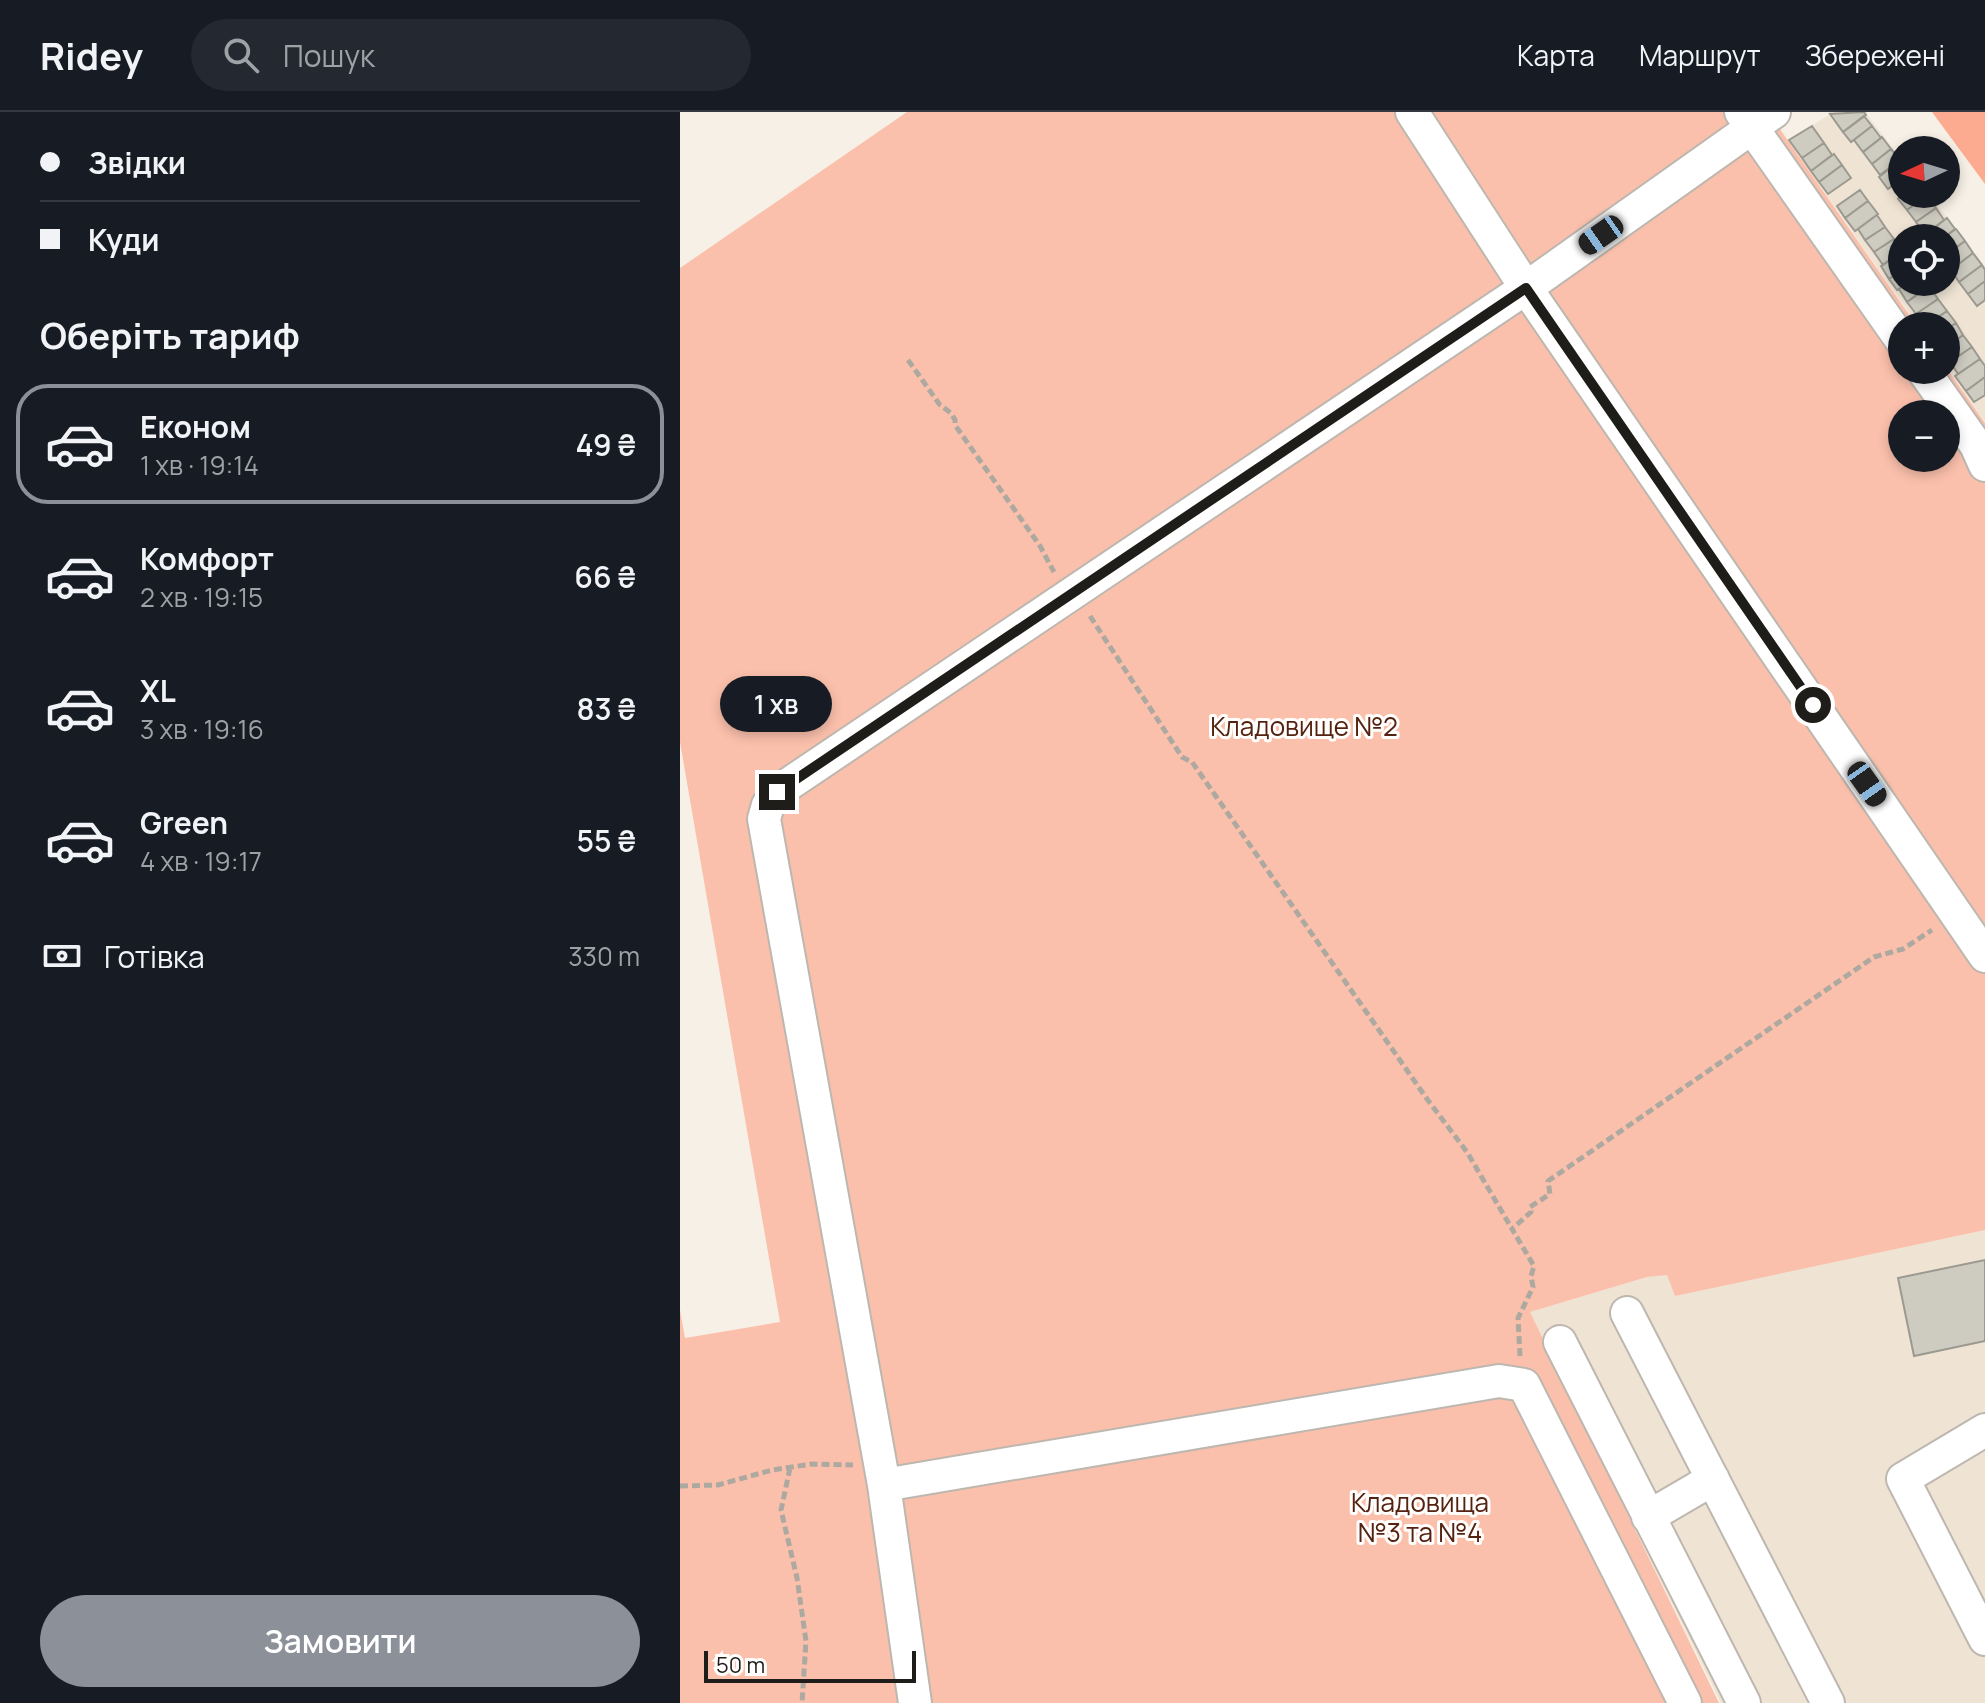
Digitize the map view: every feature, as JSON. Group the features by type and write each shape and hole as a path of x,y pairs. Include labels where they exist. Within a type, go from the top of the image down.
{"lane":[{"path":"1412,112 1526,288 1985,956"},
{"path":"915,1703 881,1475 764,819 768,805 777,792 1526,288 1756,117 1888,320"},
{"path":"1933,384 1976,445 1985,465"},
{"path":"1627,1313 1828,1703"},
{"path":"1560,1342 1744,1703"},
{"path":"881,1475 1499,1381 1524,1385 1685,1703"},
{"path":"1985,1430 1903,1479 1985,1639"},
{"path":"1648,1517 1713,1479"}],"path":[{"path":"908,360 940,405 951,413 955,425 1040,546 1056,576 1074,592 1182,757 1192,762 1467,1152 1534,1266 1531,1276 1533,1287 1518,1318 1521,1354 1517,1359 1515,1384"},
{"path":"1512,1229 1531,1212 1530,1207 1550,1194 1548,1181 1558,1173 1874,957 1903,949 1957,914"},
{"path":"680,1486 718,1485 812,1464 881,1475"},
{"path":"790,1468 781,1510 797,1578 806,1641 802,1703"}],"shaded area":[{"path":"1829,112 1867,112 1888,142 1888,208 1940,208 1952,224 1888,224 1888,283 1788,140 1829,115"},
{"path":"1932,112 1985,112 1985,184 1960,150 1960,136 1950,136"},
{"path":"1960,234 1985,267 1985,422 1959,384 1960,312 1908,312 1897,296 1960,296"},
{"path":"1985,1230 1985,1703 1721,1703 1529,1312 1647,1277 1667,1274 1675,1295"}],"green space":[{"name":"Кладовище №2","path":"907,112 1768,112 1888,284 1888,296 1896,296 1907,312 1888,312 1888,384 1958,384 1985,423 1985,1230 1675,1296 1667,1275 1647,1277 1530,1312 1719,1703 680,1703 680,1310 685,1338 780,1322 680,742 680,268"}],"building":[{"path":"1864,112 1866,115 1843,132 1830,114"},
{"path":"1864,116 1872,126 1851,142 1843,132"},
{"path":"1812,126 1824,143 1802,158 1789,140"},
{"path":"1872,126 1881,138 1863,152 1854,140"},
{"path":"1882,137 1888,145 1888,151 1872,164 1863,152"},
{"path":"1824,143 1832,155 1811,171 1802,158"},
{"path":"1888,151 1888,169 1880,175 1872,164"},
{"path":"1834,154 1842,165 1819,182 1811,171"},
{"path":"1842,165 1851,178 1828,194 1819,182"},
{"path":"1888,170 1888,189 1879,177"},
{"path":"1860,190 1868,201 1845,218 1837,206"},
{"path":"1868,201 1878,214 1855,231 1845,218"},
{"path":"1910,208 1936,208 1916,222 1907,210"},
{"path":"1936,208 1944,220 1939,224 1916,222"},
{"path":"1877,215 1885,227 1865,240 1858,229"},
{"path":"1885,227 1888,231 1888,243 1874,252 1865,240"},
{"path":"1965,241 1973,253 1960,263 1960,245"},
{"path":"1888,243 1888,261 1883,265 1874,252"},
{"path":"1973,253 1982,265 1960,281 1960,263"},
{"path":"1888,261 1888,277 1881,266"},
{"path":"1982,265 1985,270 1985,281 1968,294 1960,281"},
{"path":"1985,281 1985,300 1977,306 1968,294"},
{"path":"1915,296 1936,296 1938,299 1919,312 1914,312 1907,302"},
{"path":"1938,299 1947,311 1945,312 1919,312"},
{"path":"1963,335 1972,347 1960,355 1960,337"},
{"path":"1972,347 1980,359 1960,373 1960,355"},
{"path":"1980,359 1985,366 1985,377 1966,391 1960,383 1960,373"},
{"path":"1985,377 1985,395 1974,402 1966,391"},
{"path":"1985,1260 1985,1341 1914,1356 1898,1278"}],"route":[{"path":"777,792 1526,288 1813,705"}],"park label":[{"name":"Кладовища №3 та №4","path":"1420,1518"}]}
